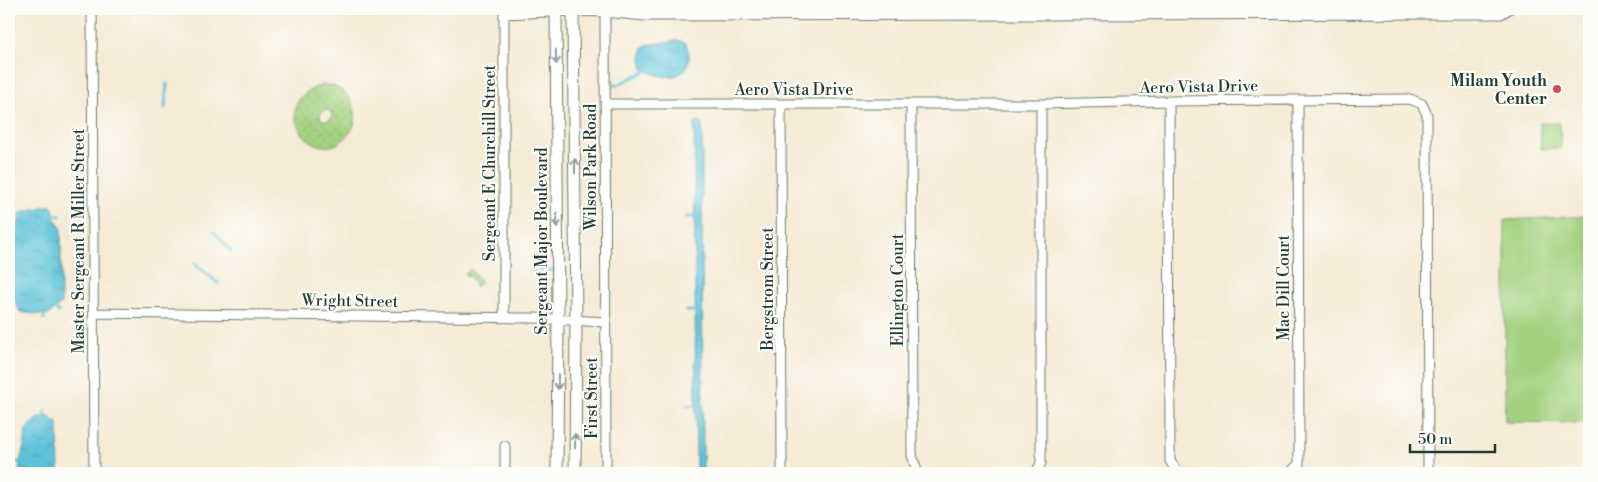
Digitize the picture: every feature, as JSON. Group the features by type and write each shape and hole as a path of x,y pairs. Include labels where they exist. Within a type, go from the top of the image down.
{"street":[{"name":"Master Sergeant R Miller Street","path":"92,9 94,473"},
{"path":"504,11 573,10 644,16 1501,14 1509,9"},
{"name":"Sergeant Major Boulevard","path":"556,10 557,473"},
{"name":"Sergeant Major Boulevard","path":"573,10 576,320 575,473"},
{"name":"Sergeant E Churchill Street","path":"504,11 504,317"},
{"name":"Wilson Park Road","path":"605,12 605,322"},
{"name":"Aero Vista Drive","path":"605,104 1040,104 1410,99 1422,104 1427,115 1428,473"},
{"path":"1169,101 1170,462 1178,473"},
{"name":"Mac Dill Court","path":"1290,473 1298,464 1298,101"},
{"name":"Bergstrom Street","path":"781,104 782,473"},
{"name":"Ellington Court","path":"911,104 912,455 917,471 920,473"},
{"path":"1036,473 1041,463 1040,104"},
{"name":"Wright Street","path":"94,313 504,317 605,322"},
{"name":"First Street","path":"605,322 606,473"},
{"path":"505,446 505,473"}],"green space":[{"path":"324,85 330,85 341,90 351,100 355,112 354,125 351,131 338,143 324,146 311,141 301,132 296,119 296,105 305,93","holes":["325,110 330,111 331,119 326,121 321,119 321,112"]},
{"path":"1540,123 1560,123 1561,148 1541,149"},
{"path":"1589,216 1589,423 1505,422 1505,220"},
{"path":"471,269 481,282 476,287 475,283 465,274"}],"water":[{"path":"678,40 686,43 689,52 688,64 684,70 679,74 665,76 643,69 641,59 643,47"},
{"path":"698,121 702,124 703,473 696,473 694,124"},
{"path":"51,205 54,217 61,228 61,304 48,315 44,313 40,315 20,312 12,294 16,234 21,212"},
{"path":"48,416 58,423 59,473 19,473 26,430 35,420"}],"waterway":[{"path":"607,86 617,85 646,71"},
{"path":"165,108 167,84"},
{"path":"54,215 60,216"},
{"path":"686,217 694,217"},
{"path":"214,232 231,251"},
{"path":"195,264 218,283"},
{"path":"532,271 554,270"},
{"path":"55,309 58,312"},
{"path":"686,311 695,311"},
{"path":"44,313 44,319"},
{"path":"686,406 695,405"},
{"path":"45,411 45,417"}],"place":[{"name":"Milam Youth Center","path":"1557,89"}]}
